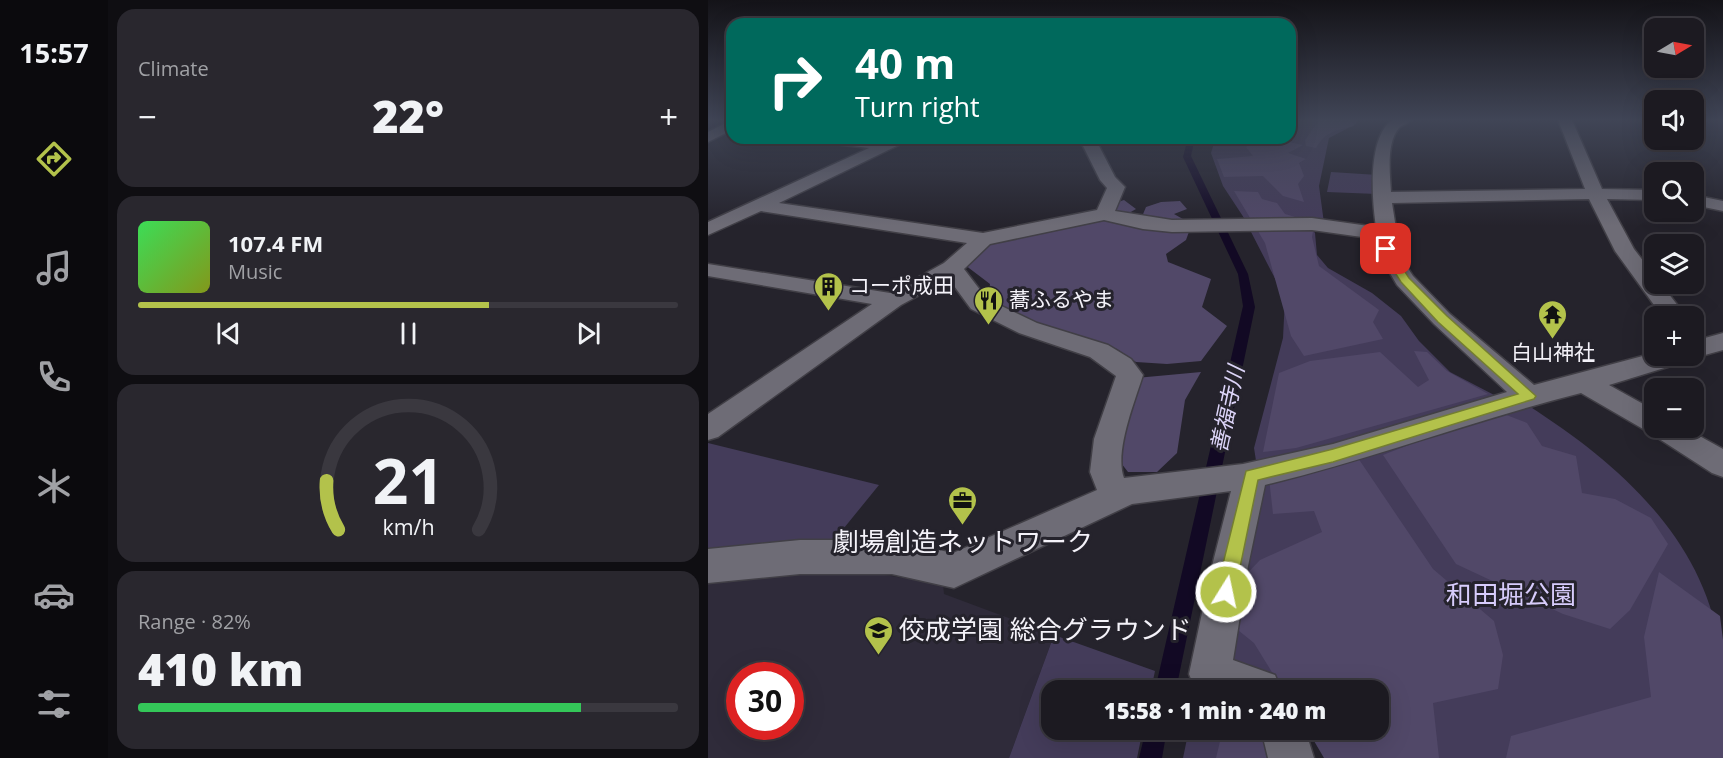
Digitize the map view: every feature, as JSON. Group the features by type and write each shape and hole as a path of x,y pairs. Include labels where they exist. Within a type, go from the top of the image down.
{"street":[{"path":"708,229 866,155"},
{"path":"1096,155 1108,180 1116,187 1104,214"},
{"path":"759,205 983,239 1104,214 1143,223 1204,226 1312,224 1387,235 1382,197 1385,155"},
{"path":"1580,155 1595,193 1625,251 1666,306"},
{"path":"1382,197 1432,199 1595,193 1644,195"},
{"path":"1704,202 1723,206"},
{"path":"1376,234 1405,280 1442,319 1529,396"},
{"path":"708,429 893,300 952,268 983,239"},
{"path":"952,268 979,304 1028,328 1099,351 1122,365 1130,375 1109,438 1106,472 1115,495"},
{"path":"708,270 893,300"},
{"path":"1704,346 1723,341"},
{"path":"708,566 800,557 892,557 954,571 1115,495 1183,483 1247,476 1333,456 1644,363"},
{"path":"1584,382 1644,417"},
{"path":"1679,438 1723,464"},
{"path":"1229,680 1210,674 1247,476"},
{"path":"1286,740 1290,758"}],"shaded area":[{"path":"1295,155 1306,159 1299,163 1304,176 1298,184 1304,202 1283,196 1263,176 1224,177 1217,159"},
{"path":"1234,191 1258,192 1262,199 1277,203 1285,214 1302,219 1315,219 1312,237 1319,266 1379,310 1373,322 1383,339 1304,356 1291,336 1265,243"},
{"path":"1124,200 1136,209 1129,213 1141,219 1146,207 1161,202 1180,201 1187,209 1174,214 1190,223 1172,225 1114,215 1110,210 1112,204"},
{"path":"1100,218 1190,229 1186,240 1166,254 1168,262 1211,279 1202,307 1227,326 1201,361 1167,364 1136,362 1117,349 1072,337 1026,319 988,299 990,284 965,265 987,244"},
{"path":"1414,351 1427,352 1447,371 1488,394 1296,448 1263,452 1279,373 1310,361 1380,352 1418,387 1429,380"},
{"path":"1201,372 1185,400 1177,453 1157,472 1128,472 1121,463 1124,413 1136,378"},
{"path":"1496,411 1527,423 1542,446 1576,456 1582,493 1615,499 1651,518 1668,544 1630,610 1610,629 1563,614 1456,564 1383,455"},
{"path":"1356,455 1433,569 1494,621 1503,655 1498,689 1433,703 1439,758 1324,758 1313,740 1389,740 1389,680 1277,680 1254,643 1233,626 1237,584 1260,560 1322,532 1314,511 1273,514 1269,478"},
{"name":"佼成学園 総合グラウンド","path":"845,569 943,584 944,594 1054,635 1009,758 708,758 708,580"},
{"path":"1659,572 1720,616 1723,640 1723,758 1506,758 1511,736 1651,697 1644,637"},
{"path":"1220,740 1268,740 1272,758 1216,758"}],"green space":[{"path":"1212,155 1325,155 1319,186 1324,223 1246,221 1223,186"},
{"path":"1331,172 1378,175 1377,194 1327,192"},
{"path":"1310,226 1315,233 1317,255 1328,268 1372,293 1401,316 1419,341 1450,372 1498,397 1257,467 1254,448 1283,338 1285,298 1250,230"},
{"name":"和田堀公園","path":"1529,406 1593,452 1623,477 1674,536 1694,569 1710,605 1719,644 1723,758 1325,758 1358,740 1389,740 1389,680 1269,680 1232,669 1262,486"},
{"path":"708,443 879,485 831,544 708,552"},
{"path":"1054,635 1155,671 1153,680 1041,680 1041,740 1141,740 1137,758 1009,758"},
{"path":"1187,740 1268,740 1273,758 1183,758"}],"water":[{"name":"善福寺川","path":"1183,155 1191,155 1248,274 1255,307 1178,680 1157,680 1243,306 1238,274"},
{"path":"1143,740 1165,740 1162,758 1139,758"}],"place":[{"name":"コーポ成田","path":"828,312"},
{"name":"蕎ふるやま","path":"988,326"},
{"name":"白山神社","path":"1553,340"},
{"name":"劇場創造ネットワーク","path":"963,526"},
{"name":"佼成学園 総合グラウンド","path":"878,656"}],"route":[{"path":"1226,592 1251,475 1333,456 1529,396 1442,319 1405,280 1386,249"}]}
